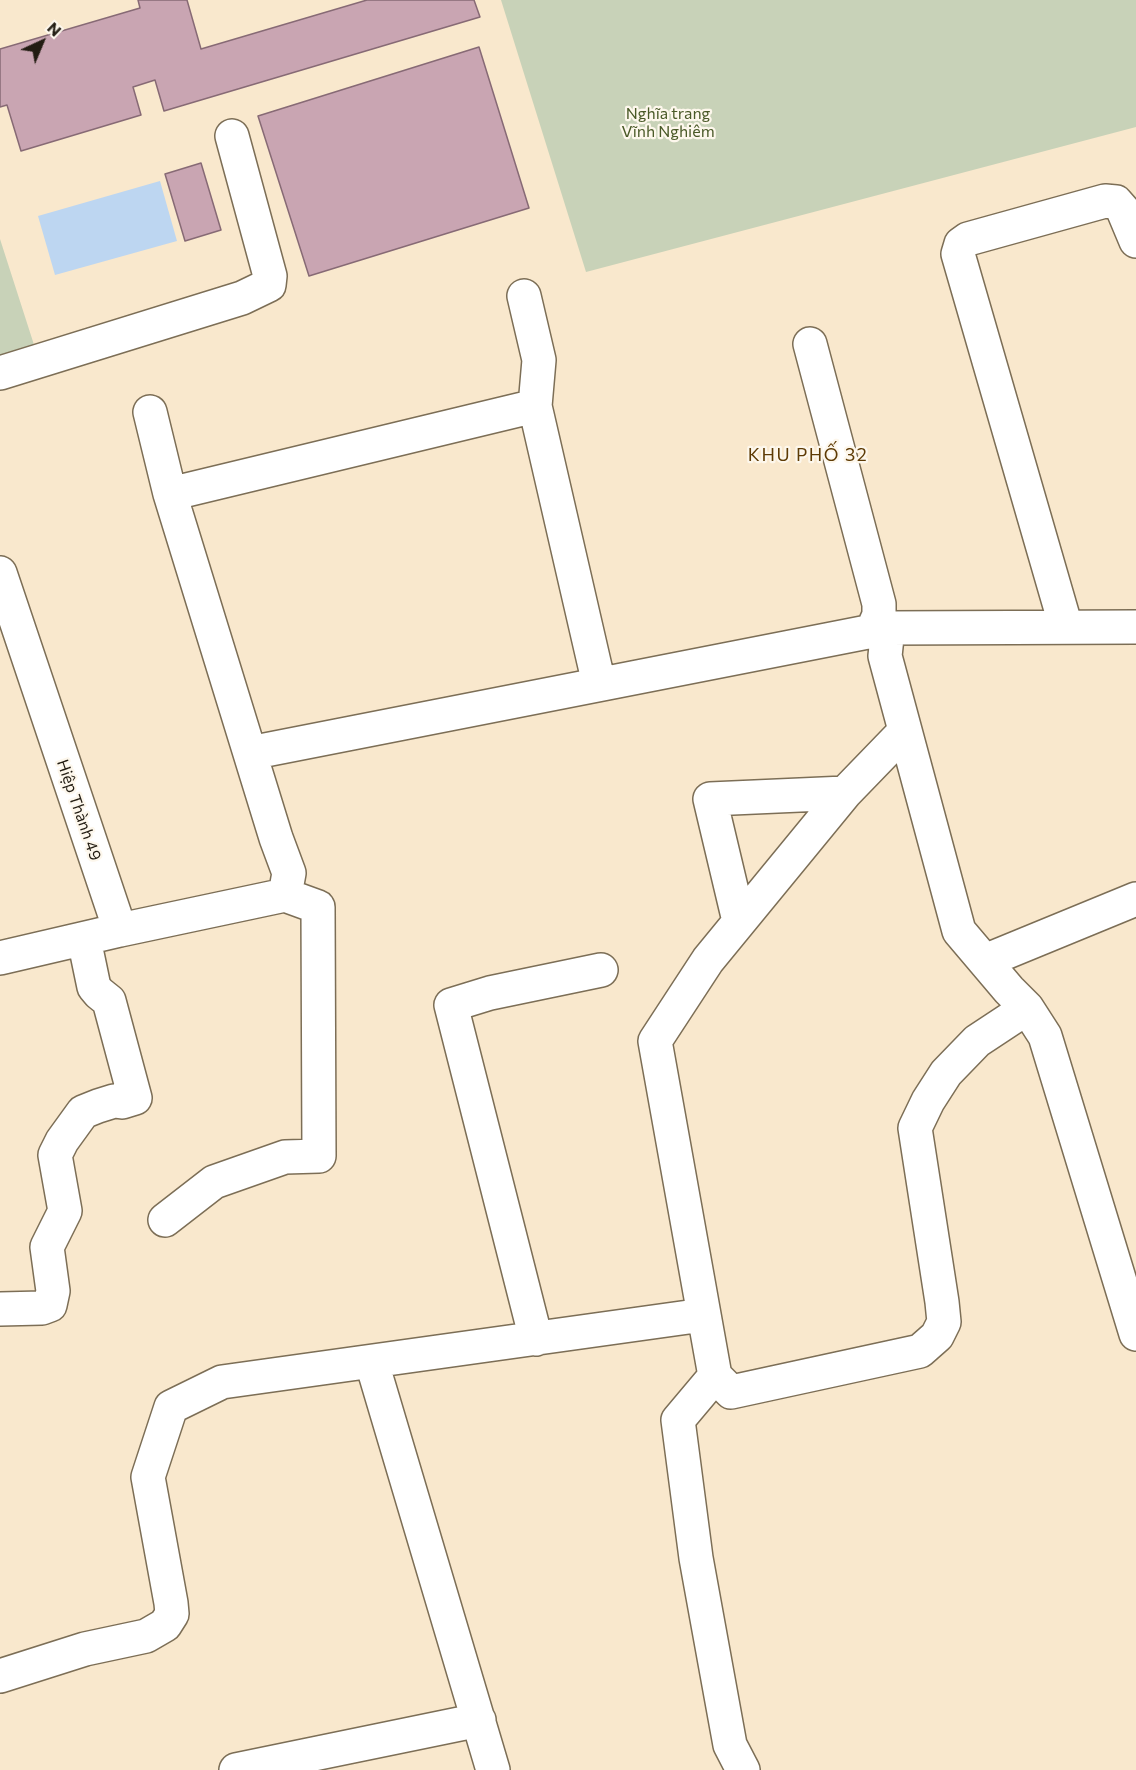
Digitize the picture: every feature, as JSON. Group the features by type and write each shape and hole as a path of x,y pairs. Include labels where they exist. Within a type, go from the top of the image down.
{"street":[{"path":"0,373 242,298 269,285 270,276 232,136"},
{"path":"1066,627 958,254 961,244 968,239 1105,201 1116,202 1123,210 1136,241"},
{"path":"524,296 539,360 535,406 599,684"},
{"path":"810,344 879,604 880,629 885,656 959,931 1026,1008 1045,1036 1136,1334"},
{"path":"170,494 535,406"},
{"path":"150,412 170,494 276,838 289,873 285,895"},
{"name":"Hiệp Thành 49","path":"0,573 120,930"},
{"path":"250,753 880,629 1136,627"},
{"path":"905,731 845,793 739,921 708,960 655,1041 715,1376 731,1392 920,1351 937,1336 944,1322 942,1302 915,1128 927,1101 946,1073 977,1041 1026,1008"},
{"path":"739,921 710,799 845,793"},
{"path":"0,958 285,895 318,908 319,1156 285,1157 214,1182 165,1220"},
{"path":"985,962 1136,899"},
{"path":"0,1309 42,1308 50,1305 53,1291 47,1246 65,1211 55,1155 82,1112 114,1101 122,1102 135,1098 109,1001 94,987 84,939"},
{"path":"536,1339 451,1005 490,993 601,970"},
{"path":"0,1676 85,1649 146,1636 165,1624 172,1614 148,1477 171,1407 222,1382 704,1315"},
{"path":"372,1362 493,1770"},
{"path":"715,1376 678,1420 696,1558 730,1745 743,1770"},
{"path":"236,1770 478,1720"}],"green space":[{"name":"Nghĩa trang Vĩnh Nghiêm","path":"501,0 1136,0 1136,127 586,272"},
{"path":"0,239 36,351 0,362"}],"water":[{"path":"160,181 177,241 55,275 38,216"}],"building":[{"path":"138,0 187,0 201,49 367,0 474,0 480,17 164,111 155,80 133,87 141,115 21,151 7,105 0,107 0,49 140,8"},
{"path":"479,47 529,208 309,276 258,116"},
{"path":"201,163 221,230 185,241 165,174"}],"district":[{"name":"KHU PHỐ 32","path":"808,455"}]}
